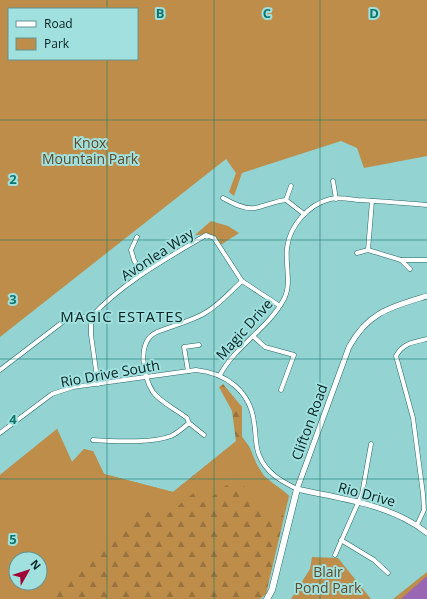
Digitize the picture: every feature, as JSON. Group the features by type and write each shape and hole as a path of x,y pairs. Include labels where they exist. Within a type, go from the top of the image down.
{"main road":[{"name":"Clifton Road","path":"267,599 272,590 297,489"}],"street":[{"path":"333,181 336,199"},
{"path":"286,200 291,186"},
{"path":"223,198 244,208 254,208 277,201 286,200 304,214"},
{"name":"Magic Drive","path":"220,375 226,362 254,337 271,319 285,298 288,287 287,249 290,236 304,214 316,205 336,199 427,205"},
{"path":"368,250 372,201"},
{"name":"Avonlea Way","path":"91,317 101,306 142,274 206,235 214,238 242,281 280,306"},
{"path":"137,238 131,250 134,260 142,274"},
{"path":"357,252 368,250 401,260 427,260"},
{"path":"401,260 410,269"},
{"path":"204,435 189,423 187,418 154,393 146,377 143,358 146,344 156,332 205,314 242,281"},
{"name":"Clifton Road","path":"297,489 349,348 357,333 367,322 383,311 427,296"},
{"path":"0,370 64,321 74,317 91,317 91,335 98,384"},
{"path":"254,337 265,347 294,355 281,390"},
{"path":"417,525 424,510 423,494 413,418 396,356 400,348 411,343 427,339"},
{"path":"188,372 184,347 199,344"},
{"name":"Rio Drive South","path":"0,433 52,394 73,388 146,377 188,372 209,372 220,375 234,385 248,400 254,421 257,446 264,465 281,481 297,489"},
{"path":"93,440 123,441 156,439 171,436 189,423"},
{"path":"335,554 358,503 371,444"},
{"name":"Rio Drive","path":"297,489 391,512 417,525 427,533"},
{"path":"341,540 374,560 388,573"}],"green space":[{"name":"Knox Mountain Park","path":"0,0 427,0 427,156 364,168 357,148 341,141 242,173 234,196 229,192 236,173 226,159 0,337"},
{"path":"211,221 228,226 239,233 219,246 210,234 195,235"},
{"path":"223,384 242,407 242,437 250,448 256,463 264,476 289,496 266,594 260,599 0,599 0,475 57,429 72,462 84,449 93,451 104,474 173,492 236,441 232,411 219,387"},
{"path":"57,429 72,462 84,449 87,451 93,451 104,474 173,492 242,437 264,476 289,496 282,515 276,525 237,477 204,503 196,491 162,519 153,508 42,596 44,599 0,599 0,475"},
{"name":"Blair Pond Park","path":"312,557 338,558 371,599 291,599 310,569"},
{"name":"Blair Pond Park","path":"427,572 427,599 393,599"}],"shaded area":[{"name":"Blair Pond Park","path":"427,576 427,599 401,599 402,598"}],"district":[{"name":"MAGIC ESTATES","path":"122,316"}]}
